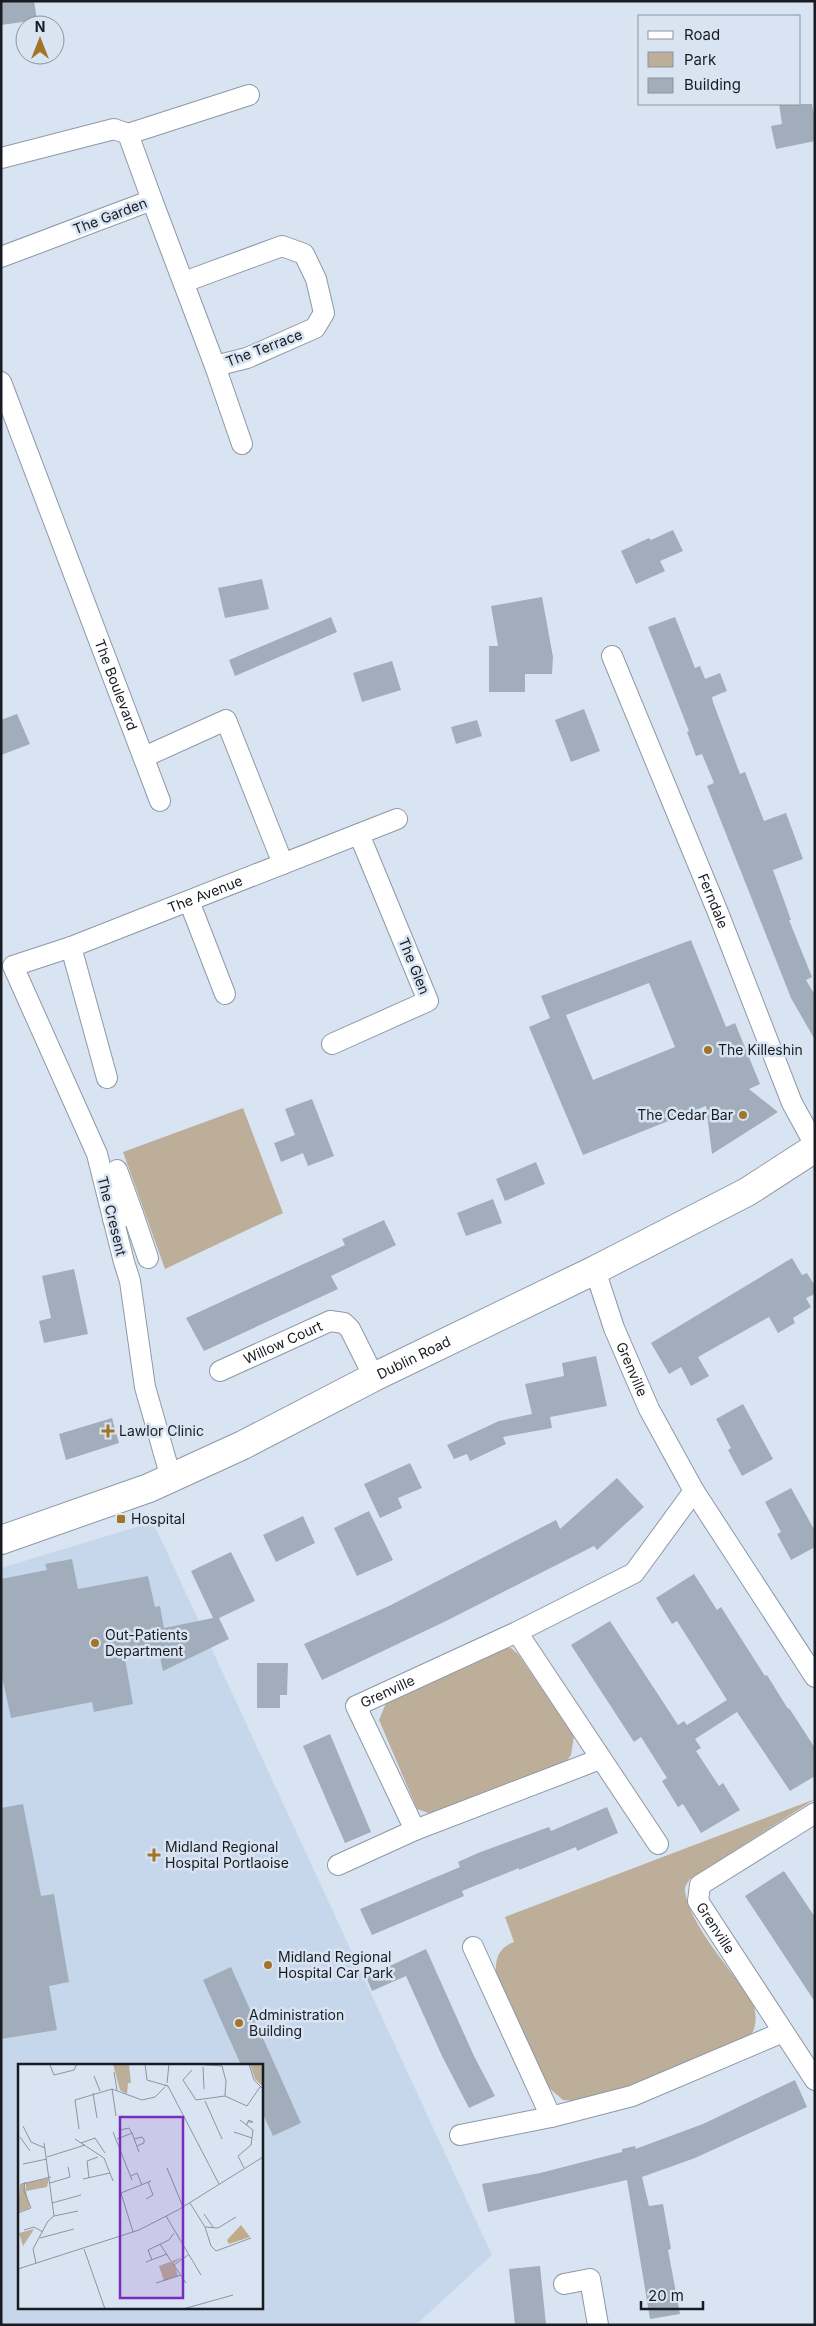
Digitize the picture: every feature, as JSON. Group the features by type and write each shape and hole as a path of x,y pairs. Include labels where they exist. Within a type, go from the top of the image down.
{"main road":[{"name":"Dublin Road","path":"1,1540 149,1488 243,1446 374,1377 595,1270 747,1192 815,1146"}],"street":[{"path":"1,158 114,129 128,134 249,94"},
{"name":"The Garden","path":"1,257 152,200 128,134"},
{"path":"152,200 215,366 242,444"},
{"name":"The Terrace","path":"184,282 282,246 304,254 316,279 324,313 315,328 247,358 215,366"},
{"name":"The Boulevard","path":"1,382 160,801"},
{"name":"Ferndale","path":"612,656 717,910 792,1103 815,1146"},
{"path":"144,757 226,720 283,864"},
{"name":"The Avenue","path":"13,966 71,947 397,819"},
{"name":"The Glen","path":"332,1044 428,1001 359,834"},
{"path":"189,901 225,994"},
{"path":"71,947 106,1078"},
{"name":"The Cresent","path":"13,966 97,1154 130,1281 145,1387 171,1478"},
{"path":"117,1170 148,1258"},
{"path":"113,1219 132,1214"},
{"name":"Grenville","path":"595,1270 614,1328 649,1409 694,1491 815,1677"},
{"name":"Willow Court","path":"220,1371 330,1321 344,1323 350,1329 374,1377"},
{"name":"Grenville","path":"415,1830 356,1706 517,1632 634,1573 694,1491"},
{"path":"517,1632 658,1844"},
{"path":"338,1865 415,1830 600,1759"},
{"name":"Grenville","path":"815,1813 700,1885 698,1901 815,2080"},
{"path":"473,1947 551,2117"},
{"path":"460,2136 551,2117 632,2096 783,2032"},
{"path":"564,2284 590,2279 598,2325"}],"shaded area":[{"name":"Midland Regional Hospital Portlaoise","path":"153,1522 492,2255 416,2325 1,2325 1,1568"}],"green space":[{"path":"243,1108 283,1213 165,1269 123,1152"},
{"path":"501,1648 511,1648 518,1654 574,1736 571,1755 564,1765 431,1814 417,1809 379,1720 386,1703"},
{"path":"815,1799 690,1879 685,1888 687,1902 702,1931 752,1999 756,2017 751,2035 628,2086 577,2101 563,2100 549,2088 496,1972 496,1962 499,1953 514,1942 505,1917"}],"building":[{"path":"1,1 34,1 36,15 15,15 15,23 1,25"},
{"path":"812,104 815,120 815,141 776,149 771,126 782,124 779,105"},
{"path":"673,530 683,551 660,561 665,571 636,584 621,551 649,538 651,540"},
{"path":"262,579 269,609 225,618 218,588"},
{"path":"542,597 553,657 552,674 525,674 525,692 489,692 489,646 498,646 491,606"},
{"path":"331,617 337,632 235,676 229,660"},
{"path":"675,617 695,668 700,666 705,679 720,673 727,691 712,697 713,702 740,774 745,772 764,821 786,813 803,859 773,870 791,920 789,920 812,977 806,980 815,995 815,1040 791,998 707,786 714,783 702,754 696,756 687,732 689,731 648,627"},
{"path":"392,661 401,690 362,702 353,673"},
{"path":"584,709 600,751 571,762 555,720"},
{"path":"17,714 30,744 1,755 1,720"},
{"path":"477,720 482,736 456,744 451,727"},
{"name":"The Killeshin","path":"691,940 726,1027 735,1023 760,1084 749,1089 778,1112 712,1154 706,1106 583,1155 529,1027 550,1018 541,996","holes":["649,983 675,1047 593,1080 566,1015"]},
{"path":"312,1099 334,1156 308,1166 303,1153 281,1162 274,1143 295,1135 285,1109"},
{"path":"536,1162 545,1184 505,1201 496,1179"},
{"path":"493,1199 502,1223 466,1236 457,1213"},
{"path":"384,1220 396,1245 331,1276 338,1289 204,1351 186,1318 345,1245 342,1239"},
{"path":"792,1258 802,1275 807,1273 815,1286 815,1294 806,1298 811,1307 793,1318 795,1323 778,1333 769,1317 698,1357 709,1376 691,1386 681,1367 669,1374 651,1343"},
{"path":"74,1269 88,1334 44,1343 39,1321 51,1318 42,1276"},
{"path":"596,1356 607,1406 550,1417 552,1428 503,1437 506,1444 470,1461 467,1454 454,1459 447,1445 499,1421 532,1414 525,1384 564,1376 562,1363"},
{"path":"743,1404 773,1459 742,1476 728,1450 731,1448 716,1419"},
{"path":"112,1418 119,1443 66,1460 59,1434"},
{"path":"410,1463 422,1488 398,1498 402,1508 380,1518 364,1484"},
{"path":"617,1478 644,1507 597,1550 594,1546 446,1621 322,1680 304,1644 391,1605 556,1520 560,1529"},
{"path":"791,1488 815,1531 815,1547 791,1560 777,1534 781,1532 765,1502"},
{"path":"369,1511 393,1560 357,1576 334,1528"},
{"path":"303,1516 315,1543 276,1562 263,1535"},
{"name":"Out-Patients Department","path":"231,1552 255,1601 219,1618 229,1639 163,1671 159,1652 125,1659 133,1704 94,1712 92,1702 11,1718 1,1672 1,1579 47,1570 45,1564 72,1559 78,1589 148,1576 155,1607 160,1606 164,1628 213,1618 191,1571"},
{"path":"694,1574 717,1610 721,1607 765,1676 767,1675 815,1748 815,1776 790,1791 737,1712 695,1739 701,1748 696,1751 719,1786 723,1783 740,1810 701,1833 683,1804 678,1807 662,1781 667,1778 641,1737 634,1742 571,1645 610,1621 678,1725 684,1721 687,1725 727,1700 677,1621 672,1624 656,1598"},
{"path":"257,1663 288,1663 287,1695 280,1695 280,1708 257,1708"},
{"path":"330,1734 371,1832 345,1843 303,1746"},
{"path":"23,1804 41,1896 54,1894 69,1982 49,1986 57,2030 1,2039 1,1808"},
{"path":"607,1807 618,1833 577,1851 576,1847 462,1891 464,1896 372,1935 360,1909 460,1867 458,1862 478,1853 549,1827 551,1831"},
{"path":"784,1871 815,1917 815,2002 745,1896"},
{"path":"426,1949 474,2056 495,2096 469,2108 442,2056 406,1976 372,1991 366,1977"},
{"name":"Administration Building","path":"231,1967 301,2123 273,2136 262,2112 262,2064 241,2064 203,1980"},
{"path":"795,2080 807,2107 695,2158 642,2177 649,2206 663,2204 671,2249 668,2250 680,2314 650,2319 627,2180 488,2212 482,2184 540,2173 622,2152 622,2149 635,2146 636,2149 703,2124"},
{"path":"540,2266 546,2325 515,2325 509,2269"}],"place":[{"name":"The Killeshin","path":"708,1050"},
{"name":"The Cedar Bar","path":"743,1115"},
{"name":"Lawlor Clinic","path":"108,1431"},
{"name":"Hospital","path":"121,1519"},
{"name":"Out-Patients Department","path":"95,1643"},
{"name":"Midland Regional Hospital Portlaoise","path":"154,1855"},
{"name":"Midland Regional Hospital Car Park","path":"268,1965"},
{"name":"Administration Building","path":"239,2023"}]}
